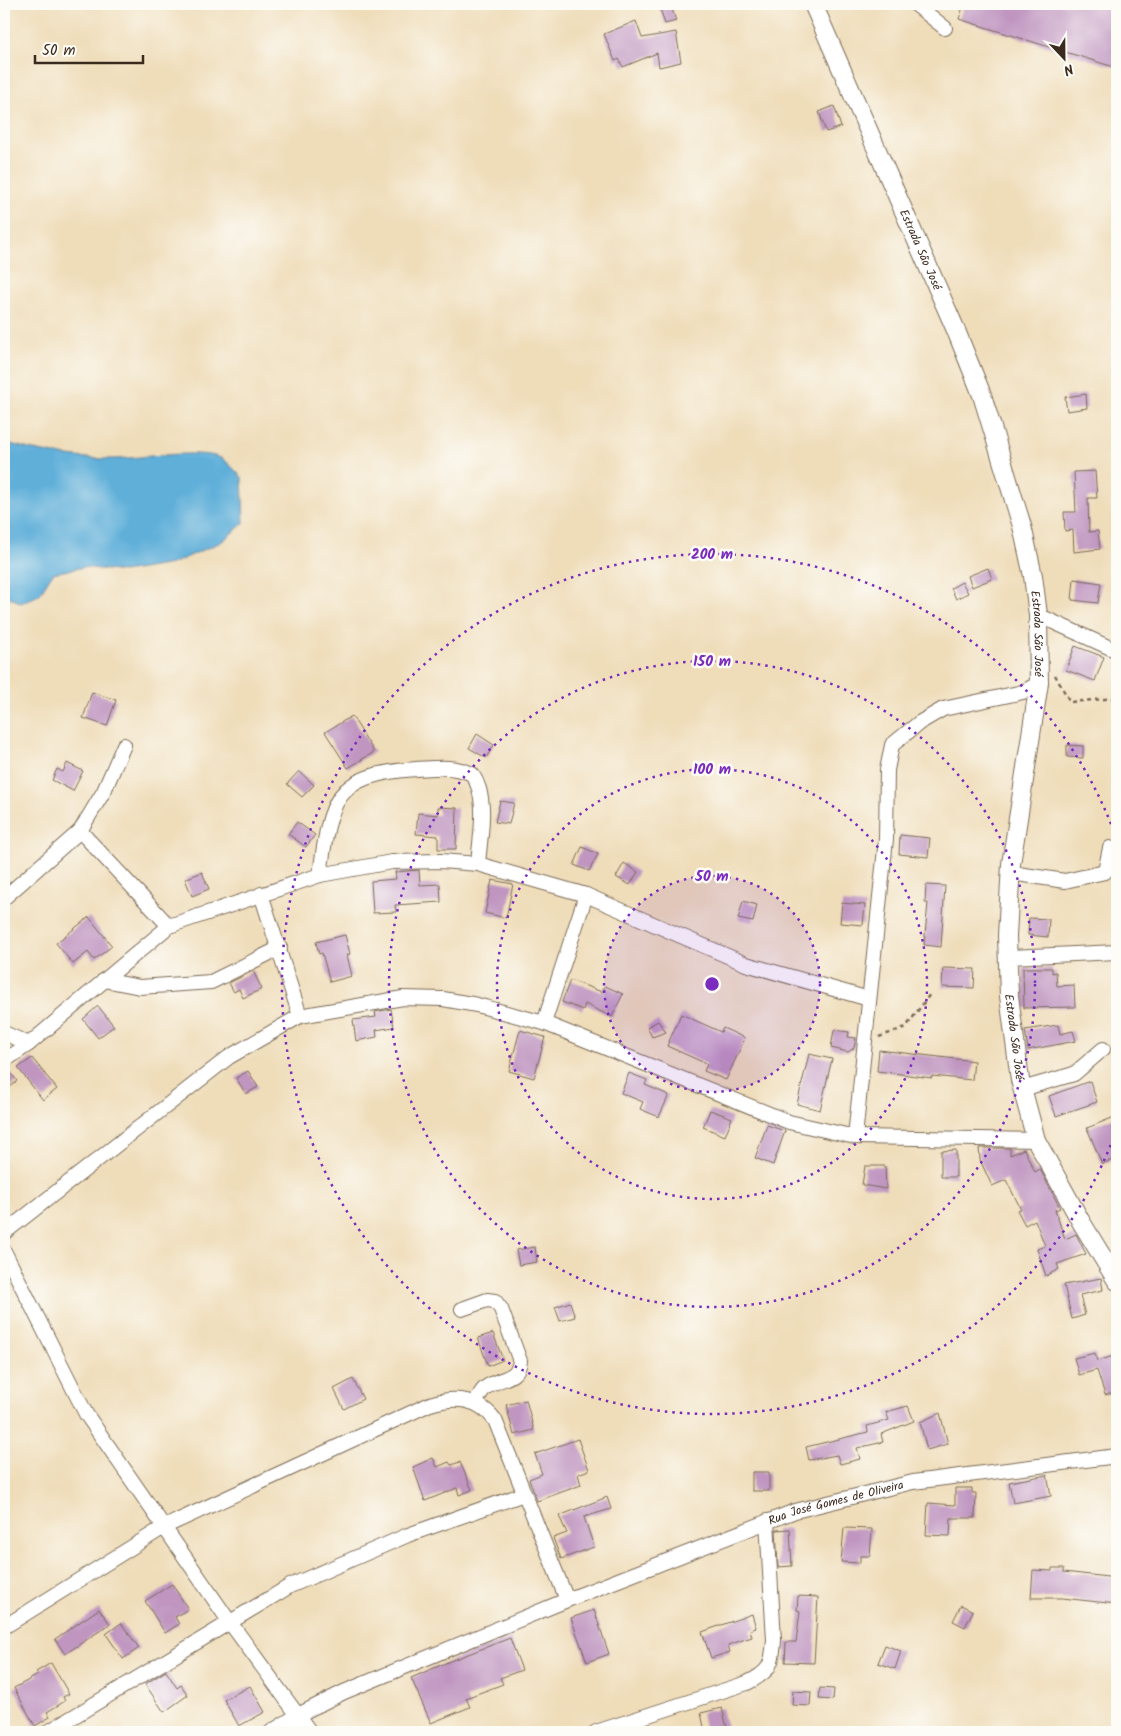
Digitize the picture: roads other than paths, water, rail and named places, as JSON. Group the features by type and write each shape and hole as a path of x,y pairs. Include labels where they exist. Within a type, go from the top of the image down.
{"street":[{"name":"Estrada São José","path":"813,4 955,328 982,395 1022,526 1033,576 1038,614 1038,683 1010,873 1009,996 1022,1089 1036,1140 1117,1281"},
{"path":"915,4 945,28"},
{"path":"1038,614 1117,651"},
{"path":"855,1137 886,839 887,770 892,745 919,723 943,709 1023,692 1038,683"},
{"path":"4,898 80,831 104,792 124,746"},
{"path":"320,875 327,825 332,810 348,788 358,780 373,774 445,767 472,774 479,786 481,816 478,864"},
{"path":"80,831 170,926"},
{"path":"1010,873 1065,881 1105,872 1110,848"},
{"path":"4,1061 29,1044 104,980 139,954 170,926 320,875 392,862 440,861 478,864 586,895 746,964 869,999"},
{"path":"261,894 280,948 300,1016"},
{"path":"544,1023 586,895"},
{"path":"104,980 140,987 211,982 280,948"},
{"path":"1008,957 1117,952"},
{"path":"4,1233 229,1057 300,1016 403,998 444,999 477,1005 544,1023 788,1122 855,1137 1036,1140"},
{"path":"4,1033 29,1044"},
{"path":"1022,1089 1074,1074 1103,1049"},
{"path":"4,1251 86,1414 229,1621 310,1732"},
{"path":"462,1309 487,1300 495,1302 501,1309 520,1361 519,1369 513,1375 484,1389 475,1403"},
{"path":"4,1626 164,1528 430,1404 456,1398 483,1407 496,1420 567,1600"},
{"name":"Rua José Gomes de Oliveira","path":"271,1732 298,1715 344,1692 567,1600 767,1521 834,1500 913,1482 1117,1456"},
{"path":"48,1732 229,1621 290,1586 355,1556 524,1494"},
{"path":"596,1732 731,1689 755,1679 767,1671 772,1657 774,1640 767,1521"}],"water":[{"path":"4,442 28,449 79,457 117,459 199,454 223,459 242,477 244,523 221,542 172,564 123,572 84,567 53,573 39,595 21,603 4,594"}]}
